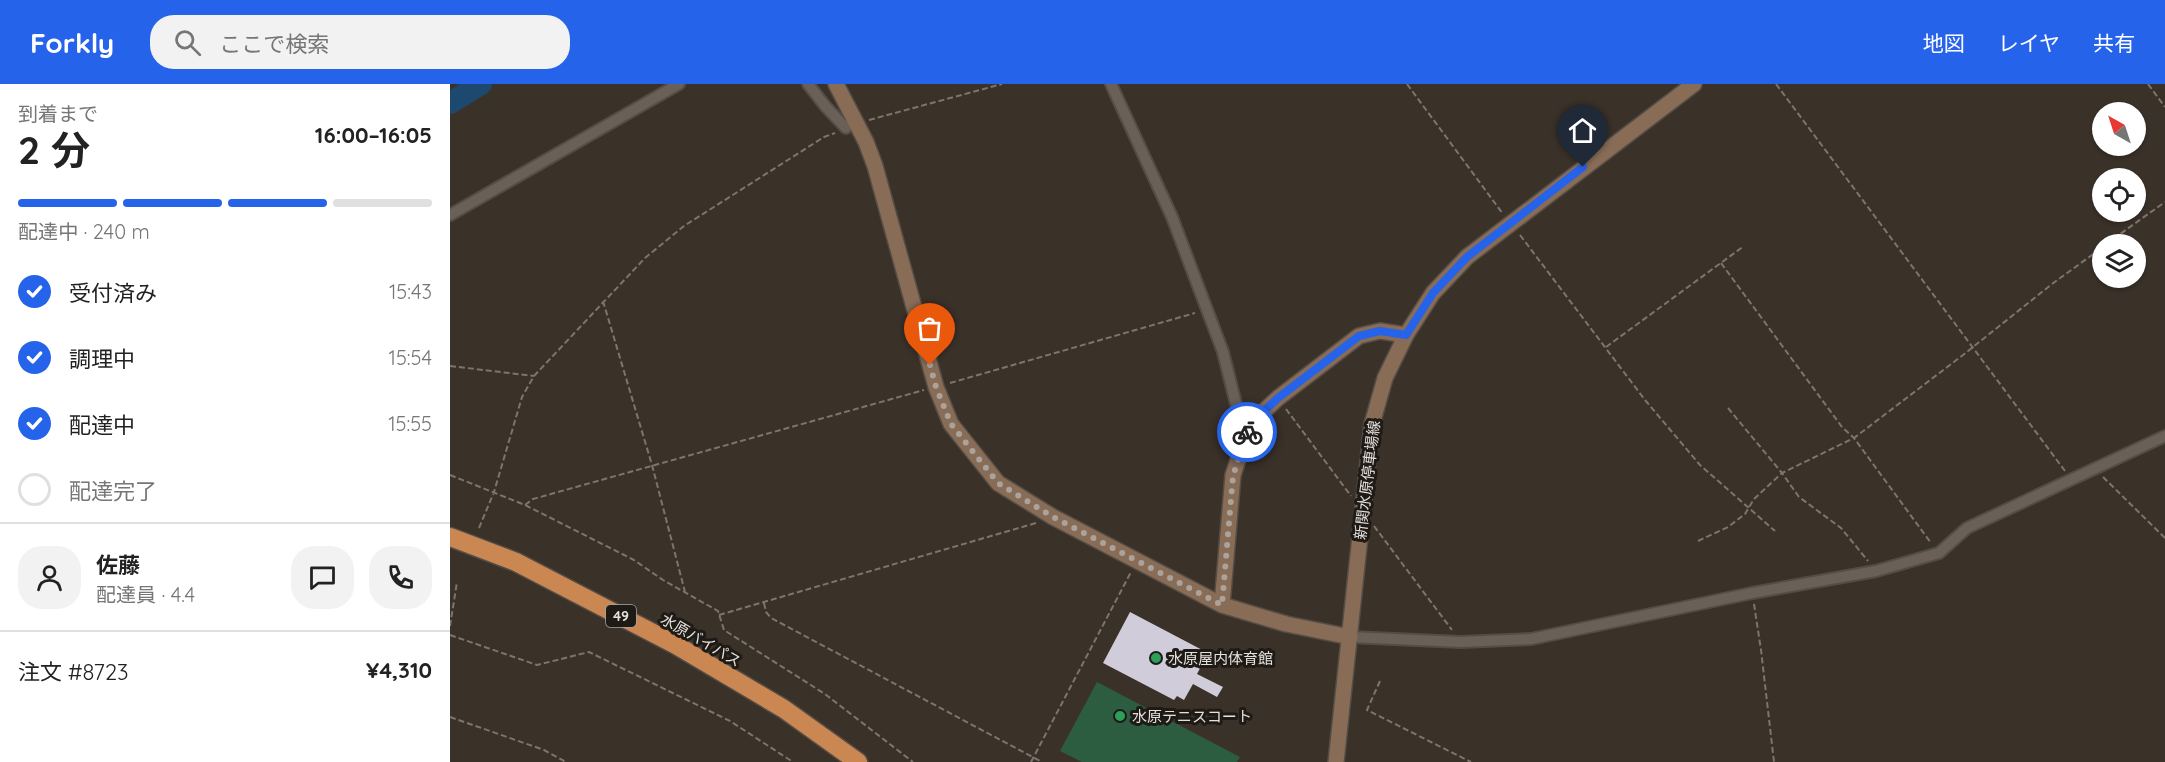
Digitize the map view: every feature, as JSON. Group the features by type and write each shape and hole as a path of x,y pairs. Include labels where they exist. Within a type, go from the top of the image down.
{"highway":[{"name":"水原バイパス","path":"450,537 516,562 676,645 784,709 858,762"}],"street":[{"path":"450,215 679,84"},
{"path":"808,84 826,107 851,126"},
{"path":"836,84 851,126 875,166 936,387 951,424 998,483 1053,517 1222,605 1287,624 1350,637 1461,642 1531,639 1752,593 1876,571 1939,553 1967,528 2165,436"},
{"path":"1111,84 1172,217 1223,352 1238,408 1250,424"},
{"name":"新関水原停車場線","path":"1336,762 1372,424 1385,378 1406,335 1433,293 1467,257 1694,84"},
{"path":"1222,605 1233,476 1250,424 1278,398 1359,336 1380,331 1406,335"}],"path":[{"path":"479,528 494,492 522,397 534,376 645,258 684,226 824,137 851,126 1002,84"},
{"path":"1407,84 1646,400 1700,465 1775,531"},
{"path":"1776,84 2071,480"},
{"path":"2148,84 2165,107"},
{"path":"2121,234 2165,202"},
{"path":"1606,347 1744,246"},
{"path":"1698,542 1728,527 1745,514 1754,499 1782,473 1854,438 2092,255"},
{"path":"1720,263 1939,553"},
{"path":"603,301 652,465 685,592"},
{"path":"525,504 533,499 652,465 795,428 1206,310"},
{"path":"450,366 534,376"},
{"path":"1728,408 1799,497 1841,528 1876,571"},
{"path":"2096,470 2165,538"},
{"path":"450,475 525,504 634,560 718,611 724,630 825,694 913,762"},
{"path":"719,615 1053,517"},
{"path":"1031,762 1136,561"},
{"path":"450,626 457,582"},
{"path":"1752,593 1774,762"},
{"path":"763,602 771,618 1042,762"},
{"path":"450,635 537,665 589,652 730,721 793,762"},
{"path":"1380,681 1367,710 1471,762"},
{"path":"450,717 544,750 566,762"}],"green space":[{"name":"水原テニスコート","path":"1097,682 1240,757 1237,762 1082,762 1060,751"}],"building":[{"name":"水原屋内体育館","path":"1130,612 1208,653 1197,674 1223,687 1217,697 1193,684 1184,700 1177,696 1174,700 1103,663"}],"waterway":[{"path":"450,103 481,84"}],"way so far":[{"path":"930,365 951,424 998,483 1053,517 1222,605 1233,476 1247,432"}],"place":[{"name":"水原屋内体育館","path":"1156,658"},
{"name":"水原テニスコート","path":"1120,716"}],"route":[{"path":"1247,432 1250,424 1278,398 1359,336 1380,331 1406,335 1433,293 1467,257 1583,167"}]}
